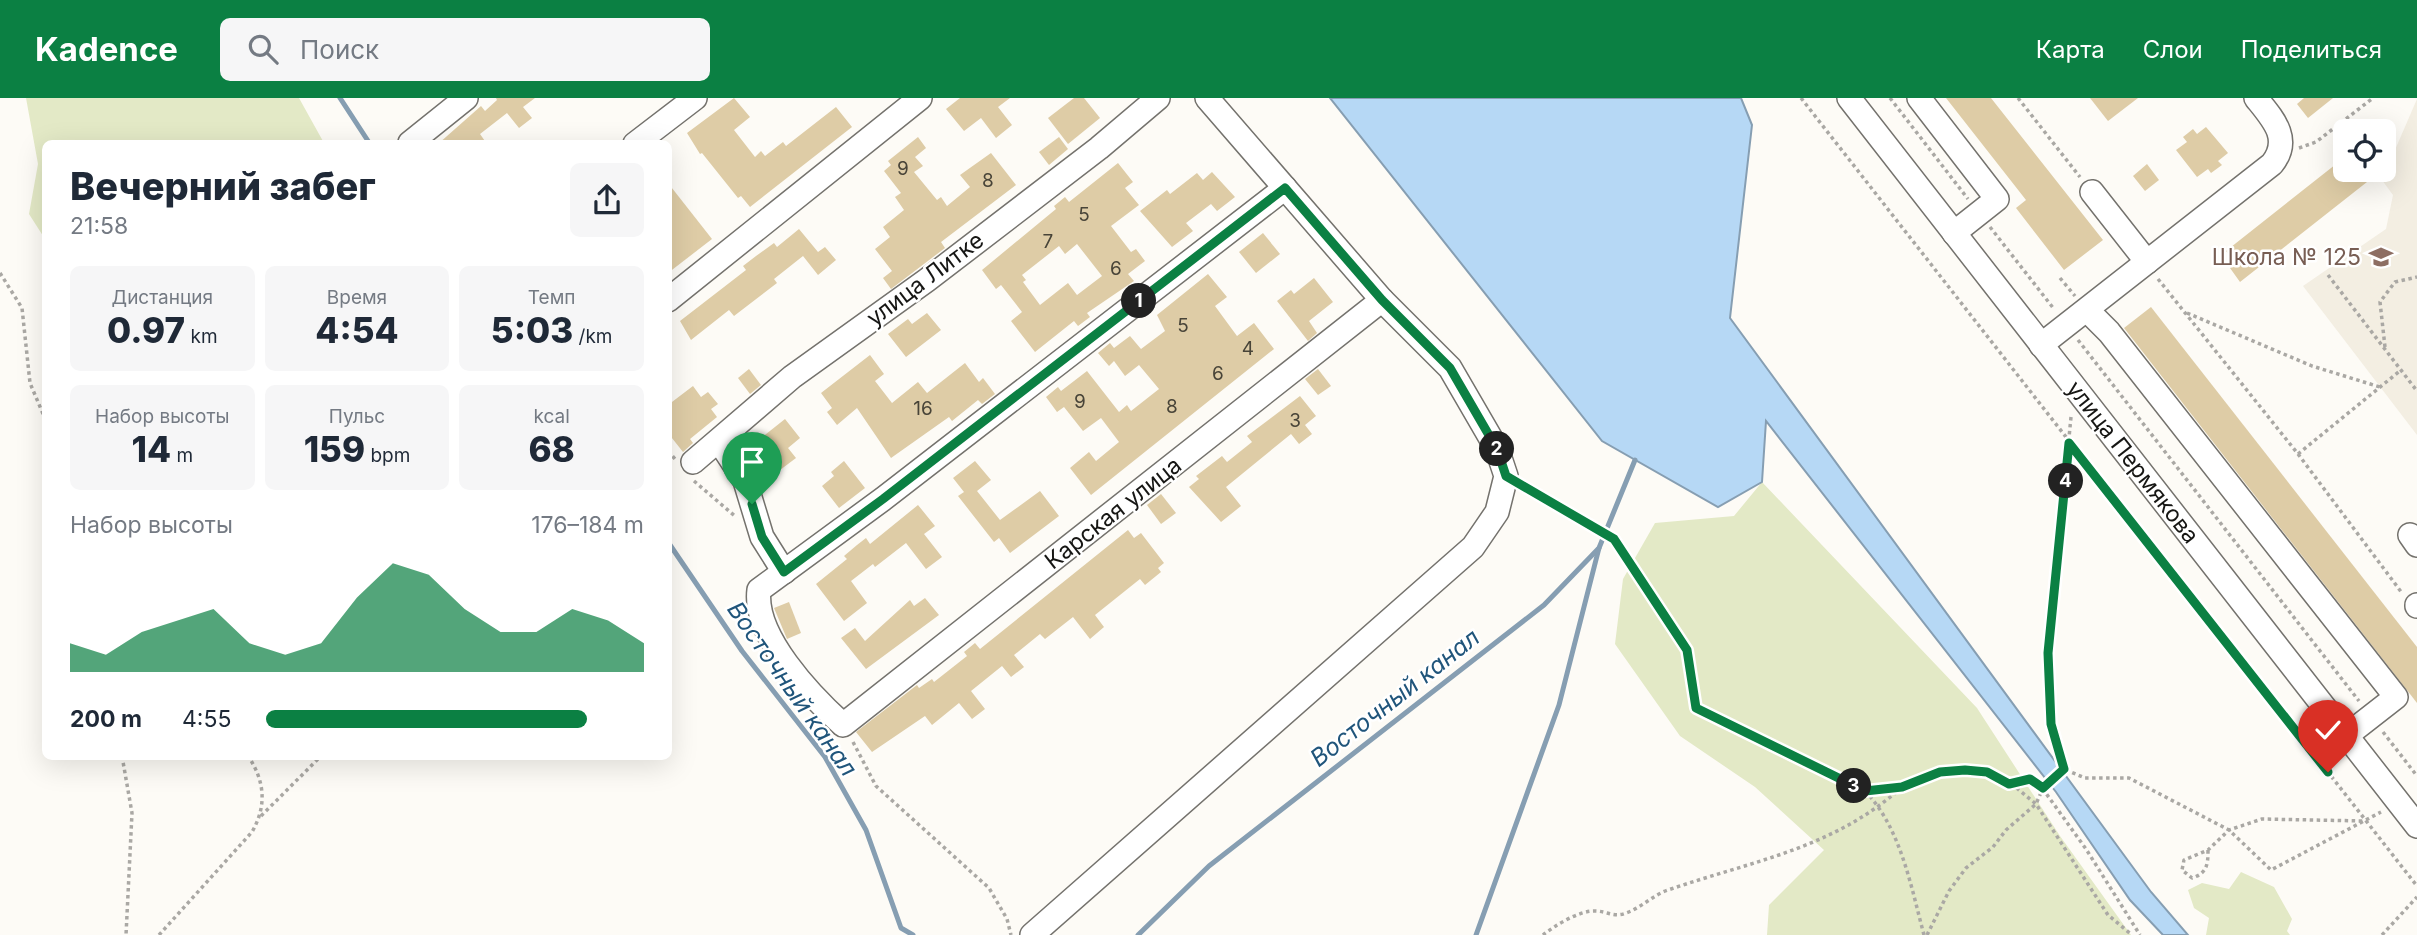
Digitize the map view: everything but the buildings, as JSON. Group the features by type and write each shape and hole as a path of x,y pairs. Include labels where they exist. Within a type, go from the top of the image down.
{"street":[{"path":"415,140 466,98"},
{"path":"640,140 695,98"},
{"path":"672,297 920,98"},
{"name":"улица Литке","path":"687,467 792,377 927,280 1098,148 1158,98"},
{"path":"1032,935 1473,547 1497,512 1506,476 1497,449 1450,368 1382,300 1207,98"},
{"name":"улица Пермякова","path":"1849,98 2417,826"},
{"path":"1919,98 1997,199 1954,233"},
{"path":"2041,345 2088,311 2272,164 2281,153 2280,131 2256,98"},
{"path":"843,725 820,704 774,645 762,620 757,601 759,590 883,499 1285,188"},
{"path":"2092,192 2147,262"},
{"name":"Карская улица","path":"843,725 1382,300"},
{"path":"2088,311 2109,332 2396,697 2346,736"},
{"path":"719,441 745,481 762,537 784,572"}],"path":[{"path":"1801,98 2417,886"},
{"path":"1890,98 2417,776"},
{"path":"2018,98 2092,192"},
{"path":"2281,153 2316,142 2373,98"},
{"path":"2147,262 2298,454 2406,598 2417,606"},
{"path":"0,273 22,308 30,383 42,412"},
{"path":"2328,275 2417,391"},
{"path":"2385,349 2380,302 2395,282 2417,277"},
{"path":"2184,312 2312,366 2381,387"},
{"path":"2298,454 2402,370"},
{"path":"2064,769 2051,724 2048,653 2074,387"},
{"path":"672,454 687,467 707,495 762,537"},
{"path":"1506,476 1614,539 1687,650 1696,708 1865,791 1880,806 1905,866 1925,935"},
{"path":"843,725 876,786 989,888 1007,919 1011,935"},
{"path":"123,760 132,813 126,935"},
{"path":"159,935 252,832 260,817 264,799 256,768 251,760"},
{"path":"260,817 317,760"},
{"path":"1925,935 1966,868 1993,847 2006,830 2036,804 2043,788 2064,769"},
{"path":"2064,769 2085,778 2129,778 2229,830 2271,870 2367,821"},
{"path":"1865,791 1902,787 1940,772 1965,770 1987,772 2013,785 2036,804 2108,915 2132,935"},
{"path":"2013,785 2023,778 2030,779 2043,788 2086,849 2140,935"},
{"path":"1543,935 1595,910 1618,916 1667,890 1799,849 1830,836 1880,806 1902,787"},
{"path":"2208,850 2208,864 2202,874 2192,878 2182,870 2184,860 2208,850 2229,830 2262,819 2367,821"},
{"path":"2382,935 2417,897"}],"shaded area":[{"name":"Школа № 125","path":"2417,99 2417,435 2303,286 2386,229 2393,195 2383,182 2396,182 2396,148"}],"green space":[{"path":"26,98 299,98 322,140 42,140 42,234 29,214 38,164"},
{"path":"1762,482 1977,708 2060,836 2131,935 1767,935 1769,905 1824,850 1755,787 1680,736 1615,644 1623,579 1655,523 1734,516"},
{"path":"2241,872 2274,887 2292,919 2287,931 2290,935 2206,935 2209,918 2194,908 2188,890 2202,883 2229,889"}],"water":[{"path":"1330,98 1741,98 1752,125 1730,318 2151,892 2188,935 2163,935 2130,900 2056,792 1766,421 1762,482 1718,507 1602,441"}],"waterway":[{"name":"Восточный канал","path":"340,98 367,140"},
{"name":"Восточный канал","path":"1138,935 1209,866 1544,605 1599,548 1635,460"},
{"name":"Восточный канал","path":"672,548 742,651 825,757 866,830 901,928 913,935"},
{"path":"1476,935 1559,705 1599,548"}],"place":[{"name":"Школа № 125","path":"2381,257"}],"route":[{"path":"752,504 762,537 784,572 883,499 1285,188 1382,300 1450,368 1497,449 1506,476 1614,539 1687,650 1696,708 1865,791 1902,787 1940,772 1965,770 1987,772 2013,785 2023,778 2030,779 2043,788 2064,769 2051,724 2048,653 2062,537 2069,443 2328,772"}]}
